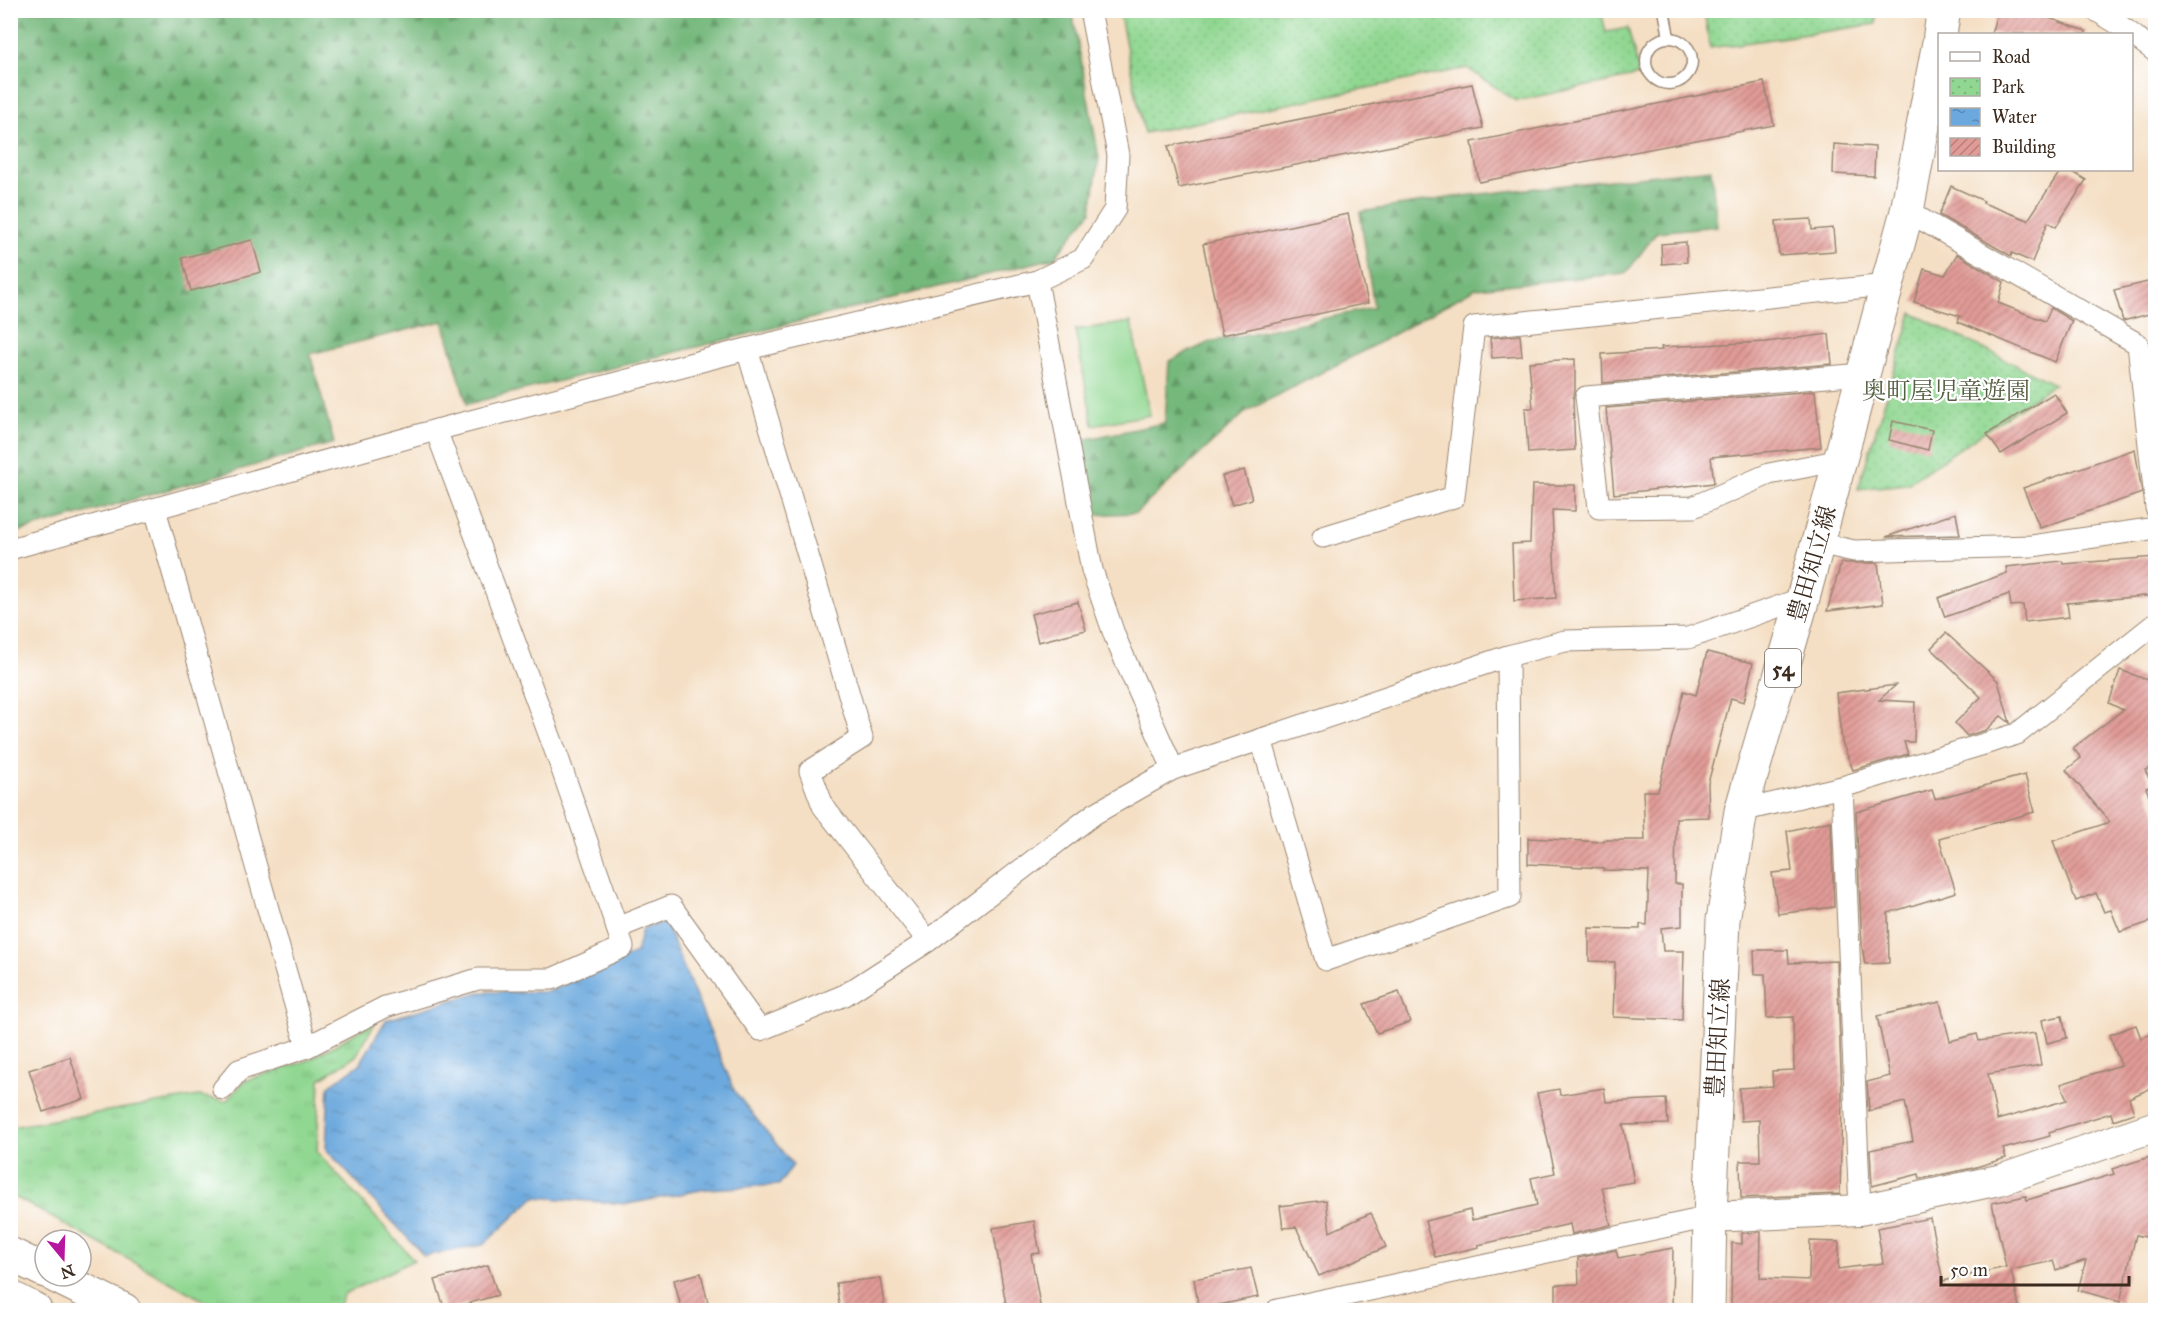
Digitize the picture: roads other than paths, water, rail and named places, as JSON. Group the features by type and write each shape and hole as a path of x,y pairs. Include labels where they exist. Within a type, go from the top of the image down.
{"main road":[{"name":"豊田知立線","path":"1940,33 1944,10"},
{"name":"豊田知立線","path":"1708,1311 1723,920 1741,811 1803,598 1907,212 1938,47"},
{"path":"10,1254 33,1265"},
{"path":"79,1288 124,1311"},
{"path":"10,1297 35,1311"}],"street":[{"path":"10,549 435,430 747,349 1036,281 1083,259 1115,209 1118,155 1090,10"},
{"path":"2095,10 2119,16 2156,52"},
{"path":"1907,212 2138,344 2156,508"},
{"path":"1036,281 1092,570 1115,637 1173,770"},
{"path":"1323,537 1454,497 1474,327 1887,285"},
{"path":"747,349 862,738 810,771 823,806 928,941"},
{"path":"1841,460 1769,474 1693,507 1599,508 1586,397 1863,374"},
{"path":"223,1089 239,1070 307,1047 385,1007 478,979 552,979 623,947 558,758 435,430"},
{"path":"155,509 307,1047"},
{"path":"1818,543 1854,550 2032,546 2156,528"},
{"path":"617,928 670,906 760,1030 845,995 928,941 1094,814 1173,770 1508,656 1565,641 1688,638 1803,598"},
{"path":"1741,811 1842,787 2017,734 2156,623"},
{"path":"1261,739 1326,960 1510,897 1508,656"},
{"path":"1842,787 1860,1210"},
{"path":"1277,1311 1710,1217 1860,1210 2003,1179 2156,1126"}],"lane":[{"path":"1664,10 1669,37"},
{"path":"1669,37 1683,42 1691,56 1692,63 1685,77 1671,84 1656,80 1650,75 1645,62 1650,47 1661,39 1669,37"}],"water":[{"path":"665,922 735,1092 793,1165 779,1185 706,1189 628,1204 535,1197 483,1245 424,1256 326,1149 329,1086 360,1064 386,1020 479,992 547,992 636,953 642,929"}],"park label":[{"name":"奥町屋児童遊園","path":"1946,391"}]}
